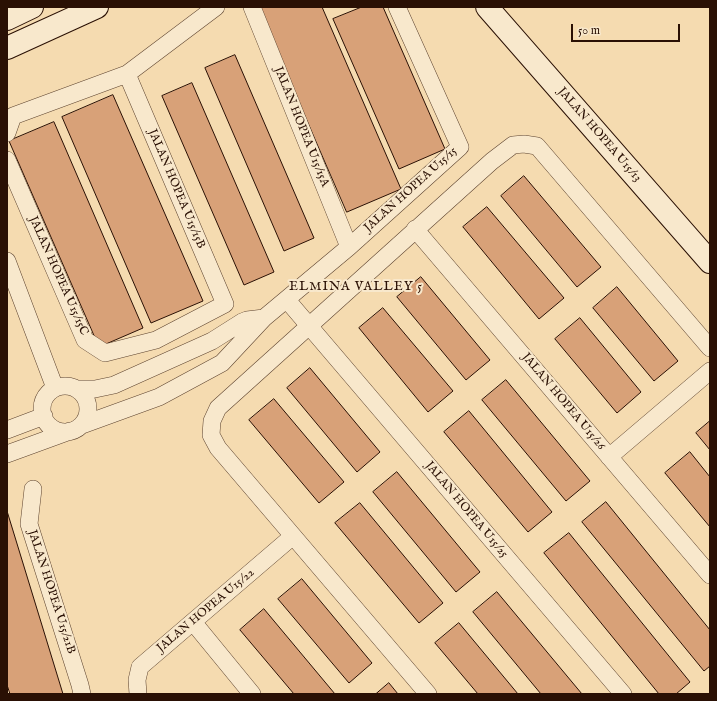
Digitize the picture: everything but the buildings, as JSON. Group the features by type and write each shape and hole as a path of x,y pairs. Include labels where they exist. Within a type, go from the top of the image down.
{"street":[{"path":"7,19 32,7"},
{"path":"7,48 97,7"},
{"path":"7,133 13,116 128,74 216,7"},
{"name":"JALAN HOPEA U15/15A","path":"252,7 349,247"},
{"name":"JALAN HOPEA U15/15","path":"7,454 159,397 222,363 264,318 349,247 460,146 396,7"},
{"name":"JALAN HOPEA U15/13","path":"487,7 710,262"},
{"name":"JALAN HOPEA U15/15B","path":"128,74 225,304"},
{"path":"428,694 218,448 211,435 212,421 218,408 492,160 513,145 524,144 538,146 710,348"},
{"name":"JALAN HOPEA U15/15C","path":"7,160 85,340 105,353 156,340 225,304"},
{"name":"JALAN HOPEA U15/26","path":"416,229 710,575"},
{"path":"7,260 55,388"},
{"name":"JALAN HOPEA U15/25","path":"287,300 623,694"},
{"name":"JALAN HOPEA U15/15","path":"76,389 95,389 114,385 212,341 242,322 264,318"},
{"path":"609,457 710,371"},
{"path":"69,386 82,393 86,399 88,407 86,419 76,428 64,432 52,427 47,422 44,416 43,403 46,397 55,388 69,386"},
{"path":"7,430 44,416"},
{"name":"JALAN HOPEA U15/21B","path":"32,489 29,524 82,694"},
{"name":"JALAN HOPEA U15/22","path":"138,694 137,680 140,667 293,536"},
{"path":"193,622 252,694"}],"district":[{"name":"ELMINA VALLEY 5","path":"356,287"}]}
